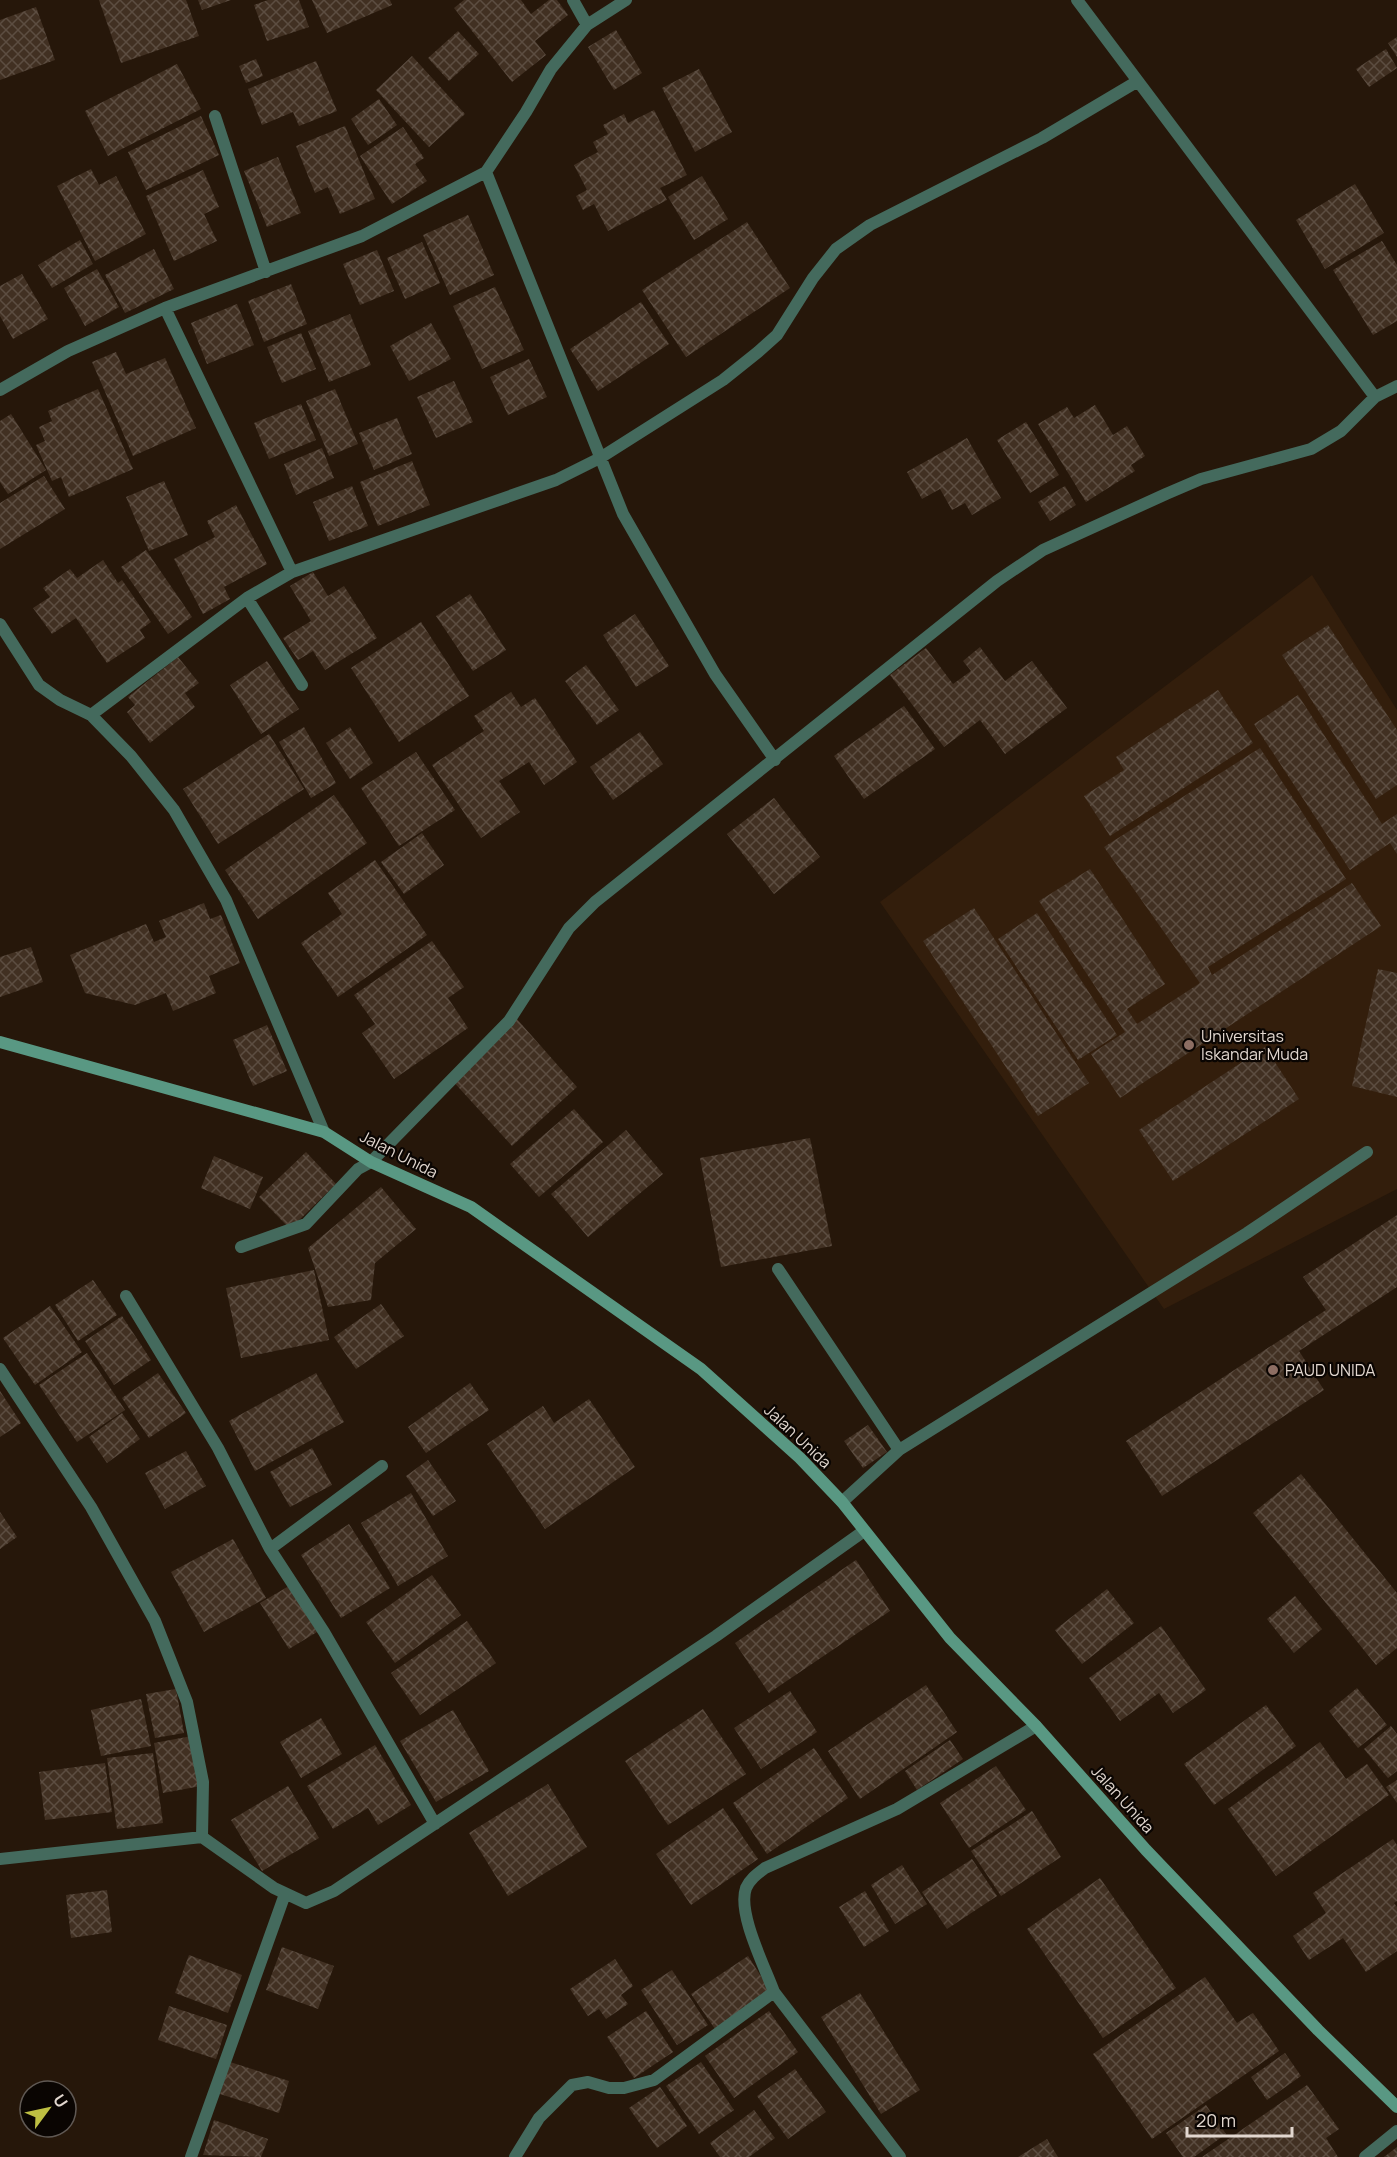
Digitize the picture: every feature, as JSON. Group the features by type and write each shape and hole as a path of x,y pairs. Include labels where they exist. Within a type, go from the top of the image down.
{"street":[{"path":"573,0 587,25"},
{"path":"0,390 68,351 165,308 362,236 486,172 526,112 550,69 587,25 626,0"},
{"path":"1077,0 1375,397"},
{"path":"91,715 247,598 292,572 556,480 600,458 723,380 758,352 777,335 813,278 836,249 848,239 870,225 1041,138 1138,81"},
{"path":"215,116 266,272"},
{"path":"486,172 622,514 715,674 775,760"},
{"path":"165,308 292,572"},
{"path":"241,1247 306,1224 358,1169 371,1162 509,1021 575,921 595,902 998,581 1042,550 1201,479 1311,449 1341,431 1375,397 1397,386"},
{"path":"247,598 302,685"},
{"path":"0,624 39,685 60,700 91,715 131,756 174,810 226,900 324,1132"},
{"name":"Jalan Unida","path":"0,1042 324,1132 371,1162 471,1207 700,1369 800,1458 842,1502 950,1638 1036,1726 1146,1850 1318,2030 1397,2107"},
{"path":"842,1502 899,1450 1247,1233 1367,1152"},
{"path":"778,1269 899,1450"},
{"path":"126,1296 218,1448 270,1549 324,1632 435,1824"},
{"path":"0,1369 91,1507 155,1621 187,1702 203,1782 202,1837"},
{"path":"270,1549 382,1466"},
{"path":"0,1859 202,1837 285,1893 306,1903 334,1891 435,1824 716,1636 864,1531"},
{"path":"900,2157 774,1992 745,1912 745,1890 753,1877 765,1868 897,1809 1036,1726"},
{"path":"191,2157 285,1893"},
{"path":"515,2157 539,2118 572,2085 588,2082 609,2088 624,2088 654,2080 774,1992"},
{"path":"1365,2157 1397,2131"}],"shaded area":[{"name":"Universitas Iskandar Muda","path":"1312,575 1397,710 1397,1189 1164,1309 880,902"}],"building":[{"path":"99,0 186,0 199,36 121,63"},
{"path":"198,0 231,0 202,10"},
{"path":"268,0 299,0 309,27 267,41 254,5"},
{"path":"312,0 390,0 392,5 327,33"},
{"path":"464,0 521,0 531,14 549,0 557,0 568,15 535,41 546,55 512,82 454,8"},
{"path":"36,7 55,60 0,80 0,20"},
{"path":"616,30 642,73 614,90 588,47"},
{"path":"458,31 479,54 449,81 428,58"},
{"path":"1397,37 1397,57 1388,43"},
{"path":"1386,49 1397,68 1369,87 1356,69"},
{"path":"412,56 465,114 429,147 376,90"},
{"path":"256,59 263,76 246,83 239,66"},
{"path":"316,61 337,111 299,126 293,112 262,125 248,89"},
{"path":"177,64 201,109 108,156 85,111"},
{"path":"699,69 732,132 695,152 662,88"},
{"path":"379,99 397,125 368,145 351,119"},
{"path":"654,110 687,175 660,188 667,200 608,231 594,204 583,210 576,196 587,190 574,165 598,152 593,142 608,134 603,125 624,114 628,123"},
{"path":"201,116 219,155 146,190 128,152"},
{"path":"345,126 375,199 340,214 328,187 315,193 296,146"},
{"path":"403,127 424,158 415,164 427,181 392,204 360,156"},
{"path":"278,157 301,213 267,227 244,171"},
{"path":"91,169 99,185 116,176 146,234 95,261 57,186"},
{"path":"203,170 219,207 204,214 217,241 174,261 146,196"},
{"path":"702,176 728,219 694,240 668,197"},
{"path":"1355,184 1384,233 1325,269 1296,220"},
{"path":"468,215 494,275 450,295 423,235"},
{"path":"747,222 790,288 686,357 642,290"},
{"path":"80,240 93,264 52,288 38,265"},
{"path":"1382,241 1397,265 1397,321 1373,335 1333,270"},
{"path":"422,242 440,283 405,299 387,258"},
{"path":"154,249 174,289 125,313 105,275"},
{"path":"377,250 394,291 360,305 343,264"},
{"path":"97,269 119,307 85,326 64,288"},
{"path":"22,274 48,319 13,339 0,316 0,286"},
{"path":"291,284 307,324 264,342 248,301"},
{"path":"495,287 524,350 482,369 453,306"},
{"path":"641,302 669,344 598,391 570,349"},
{"path":"237,304 254,345 207,364 191,323"},
{"path":"350,314 371,365 329,382 308,331"},
{"path":"431,323 451,359 409,381 390,346"},
{"path":"301,333 316,369 282,383 267,347"},
{"path":"116,352 126,374 165,358 196,428 133,456 92,362"},
{"path":"529,359 547,397 508,415 490,377"},
{"path":"454,381 473,422 436,438 417,397"},
{"path":"98,389 133,469 69,497 61,477 52,481 36,445 45,441 39,427 52,421 48,411"},
{"path":"335,389 358,444 329,456 306,401"},
{"path":"301,404 316,440 269,459 254,423"},
{"path":"1095,405 1113,435 1127,426 1145,456 1131,465 1135,471 1086,502 1038,424 1067,407 1074,418"},
{"path":"11,414 46,470 8,494 0,482 0,421"},
{"path":"397,418 412,454 374,470 359,433"},
{"path":"1026,422 1059,475 1030,493 997,440"},
{"path":"967,438 1001,498 972,515 965,503 952,510 940,489 922,499 907,472"},
{"path":"322,448 334,478 296,495 284,464"},
{"path":"412,461 430,505 378,526 360,482"},
{"path":"44,476 65,509 0,549 0,503"},
{"path":"164,481 188,535 149,551 126,497"},
{"path":"352,486 368,526 329,541 313,502"},
{"path":"1065,486 1076,505 1050,521 1038,502"},
{"path":"236,505 267,564 224,587 230,599 203,614 174,559 215,537 207,521"},
{"path":"146,550 192,617 168,634 121,567"},
{"path":"103,560 118,583 122,580 151,622 140,630 145,638 107,663 76,618 52,634 33,608 50,597 43,588 70,569 77,578"},
{"path":"313,572 328,596 344,586 377,638 325,670 313,651 298,660 283,638 311,621 290,586"},
{"path":"470,594 506,650 473,671 436,616"},
{"path":"635,614 669,666 636,687 603,635"},
{"path":"421,622 469,696 399,742 351,668"},
{"path":"1328,625 1397,730 1397,785 1376,799 1282,655"},
{"path":"980,647 1005,681 1032,661 1067,708 1005,754 980,720 944,747 890,675 926,648 953,684 971,671 963,661"},
{"path":"178,657 199,683 185,693 195,707 150,743 127,712 135,705 128,697"},
{"path":"267,661 299,709 261,734 230,685"},
{"path":"586,665 619,710 597,725 565,681"},
{"path":"1218,690 1253,743 1110,836 1084,796 1124,770 1116,757"},
{"path":"511,692 521,707 535,698 577,762 544,785 529,762 499,781 520,812 481,838 432,765 484,731 474,716"},
{"path":"1298,695 1382,824 1397,814 1397,854 1390,843 1350,870 1254,724"},
{"path":"904,706 935,749 864,799 834,756"},
{"path":"304,727 336,783 311,798 279,742"},
{"path":"350,727 373,763 350,779 326,743"},
{"path":"640,732 663,764 613,800 590,767"},
{"path":"269,734 304,789 218,844 183,789"},
{"path":"1260,748 1346,879 1208,967 1212,975 1352,883 1381,926 1120,1098 1091,1054 1125,1032 1039,901 1090,869 1165,984 1127,1009 1137,1024 1200,983 1104,847"},
{"path":"416,752 455,810 399,846 361,788"},
{"path":"334,795 367,843 258,919 225,870"},
{"path":"774,798 820,857 774,894 727,834"},
{"path":"422,833 444,865 404,894 381,862"},
{"path":"375,860 427,935 338,997 301,943 342,914 328,893"},
{"path":"204,903 210,919 221,915 240,963 209,976 216,993 173,1011 166,993 135,1005 85,993 70,955 146,924 154,942 166,937 159,921"},
{"path":"974,908 1089,1083 1038,1116 923,941"},
{"path":"1037,913 1117,1035 1078,1060 998,939"},
{"path":"432,941 464,987 448,998 468,1028 394,1079 362,1033 375,1024 354,995"},
{"path":"31,947 43,982 0,997 0,957"},
{"path":"1378,969 1397,973 1397,1097 1352,1086"},
{"path":"516,1018 577,1087 512,1146 450,1078"},
{"path":"267,1025 287,1071 253,1086 233,1040"},
{"path":"1265,1047 1299,1099 1173,1181 1139,1130"},
{"path":"574,1109 603,1142 539,1197 510,1164"},
{"path":"626,1130 663,1174 588,1237 551,1194"},
{"path":"810,1138 832,1246 721,1267 700,1158"},
{"path":"306,1152 336,1184 290,1229 259,1197"},
{"path":"214,1156 263,1177 250,1209 201,1188"},
{"path":"381,1187 416,1229 375,1263 371,1300 328,1307 308,1248"},
{"name":"PAUD UNIDA","path":"1397,1215 1397,1287 1299,1351 1324,1390 1162,1496 1126,1441 1326,1310 1303,1277"},
{"path":"314,1270 329,1340 241,1358 226,1288"},
{"path":"93,1280 117,1315 78,1341 55,1305"},
{"path":"381,1304 404,1336 356,1369 334,1337"},
{"path":"50,1306 82,1352 35,1385 3,1338"},
{"path":"122,1316 151,1360 114,1385 85,1341"},
{"path":"87,1353 125,1410 77,1442 39,1385"},
{"path":"158,1373 186,1413 149,1438 122,1398"},
{"path":"316,1373 344,1422 255,1471 229,1421"},
{"path":"470,1383 489,1410 426,1453 408,1427"},
{"path":"0,1391 21,1423 0,1437"},
{"path":"589,1399 635,1467 545,1529 487,1444 543,1406 554,1423"},
{"path":"122,1413 140,1439 107,1463 89,1437"},
{"path":"868,1425 887,1452 863,1468 844,1441"},
{"path":"312,1448 332,1485 290,1507 270,1472"},
{"path":"186,1451 206,1486 165,1509 145,1473"},
{"path":"428,1460 456,1501 433,1516 406,1476"},
{"path":"1301,1474 1397,1593 1397,1648 1376,1665 1253,1513"},
{"path":"411,1493 448,1556 398,1586 361,1523"},
{"path":"0,1512 17,1537 0,1549"},
{"path":"349,1524 390,1588 341,1618 301,1555"},
{"path":"233,1539 266,1598 204,1632 171,1572"},
{"path":"856,1560 890,1611 769,1693 735,1643"},
{"path":"432,1575 461,1615 395,1663 366,1622"},
{"path":"289,1586 317,1632 289,1649 260,1603"},
{"path":"1107,1589 1134,1623 1082,1664 1055,1630"},
{"path":"1295,1596 1322,1629 1294,1653 1267,1619"},
{"path":"467,1621 496,1663 420,1715 391,1673"},
{"path":"1161,1626 1206,1690 1173,1713 1159,1693 1120,1721 1089,1678"},
{"path":"926,1685 957,1732 860,1799 828,1751"},
{"path":"1357,1688 1387,1725 1358,1748 1329,1711"},
{"path":"176,1689 184,1733 155,1738 146,1694"},
{"path":"790,1691 817,1732 761,1769 734,1728"},
{"path":"141,1699 151,1746 101,1756 91,1710"},
{"path":"1266,1705 1296,1746 1214,1805 1184,1764"},
{"path":"703,1709 746,1774 668,1825 625,1761"},
{"path":"453,1710 489,1771 436,1802 400,1741"},
{"path":"321,1718 342,1754 301,1778 280,1742"},
{"path":"1391,1726 1397,1734 1397,1771 1388,1778 1364,1749"},
{"path":"192,1736 201,1786 163,1793 154,1743"},
{"path":"950,1740 963,1759 917,1790 905,1771"},
{"path":"1320,1742 1346,1779 1367,1764 1389,1795 1276,1876 1228,1809"},
{"path":"375,1745 411,1805 378,1825 368,1808 333,1829 307,1786"},
{"path":"814,1748 848,1798 767,1854 733,1803"},
{"path":"153,1753 163,1823 117,1829 107,1758"},
{"path":"105,1763 112,1812 45,1820 39,1772"},
{"path":"996,1766 1026,1810 969,1848 940,1803"},
{"path":"1397,1780 1397,1803 1386,1787"},
{"path":"548,1784 587,1847 508,1896 469,1833"},
{"path":"288,1786 319,1838 262,1871 231,1820"},
{"path":"723,1808 758,1859 691,1905 656,1854"},
{"path":"1032,1811 1061,1857 1001,1896 971,1851"},
{"path":"1393,1839 1397,1845 1397,1901 1394,1903 1397,1907 1397,1951 1366,1972 1343,1938 1309,1960 1293,1936 1326,1913 1313,1893"},
{"path":"972,1859 997,1896 947,1929 922,1892"},
{"path":"902,1865 927,1904 895,1924 871,1885"},
{"path":"1100,1878 1176,1988 1103,2038 1027,1929"},
{"path":"107,1890 112,1932 71,1938 66,1895"},
{"path":"865,1891 889,1931 864,1947 839,1907"},
{"path":"282,1947 334,1966 318,2009 266,1990"},
{"path":"189,1955 242,1975 228,2013 175,1993"},
{"path":"748,1956 771,1992 715,2029 691,1994"},
{"path":"615,1959 633,1986 621,1995 628,2004 606,2019 599,2009 588,2016 570,1989"},
{"path":"672,1970 708,2025 677,2045 641,1990"},
{"path":"1205,1977 1237,2023 1253,2013 1279,2051 1152,2139 1093,2054"},
{"path":"860,1993 920,2090 881,2114 821,2017"},
{"path":"169,2006 227,2025 216,2059 158,2040"},
{"path":"646,2011 673,2052 634,2078 607,2037"},
{"path":"769,2011 798,2052 734,2098 705,2056"},
{"path":"1285,2053 1301,2076 1267,2100 1251,2077"},
{"path":"230,2062 289,2081 279,2113 220,2094"},
{"path":"701,2062 734,2110 699,2134 666,2086"},
{"path":"795,2069 826,2112 788,2139 757,2096"},
{"path":"1307,2085 1339,2129 1326,2138 1338,2157 1202,2157"},
{"path":"660,2087 687,2126 657,2148 629,2108"},
{"path":"1206,2105 1226,2134 1194,2157 1183,2157 1166,2133"},
{"path":"754,2110 775,2138 749,2157 720,2157 710,2143"},
{"path":"214,2120 268,2139 261,2157 203,2155"},
{"path":"1047,2139 1058,2157 1018,2157"},
{"path":"1397,2147 1397,2157 1384,2157"}],"place":[{"name":"Universitas Iskandar Muda","path":"1189,1045"},
{"name":"PAUD UNIDA","path":"1273,1370"}]}
